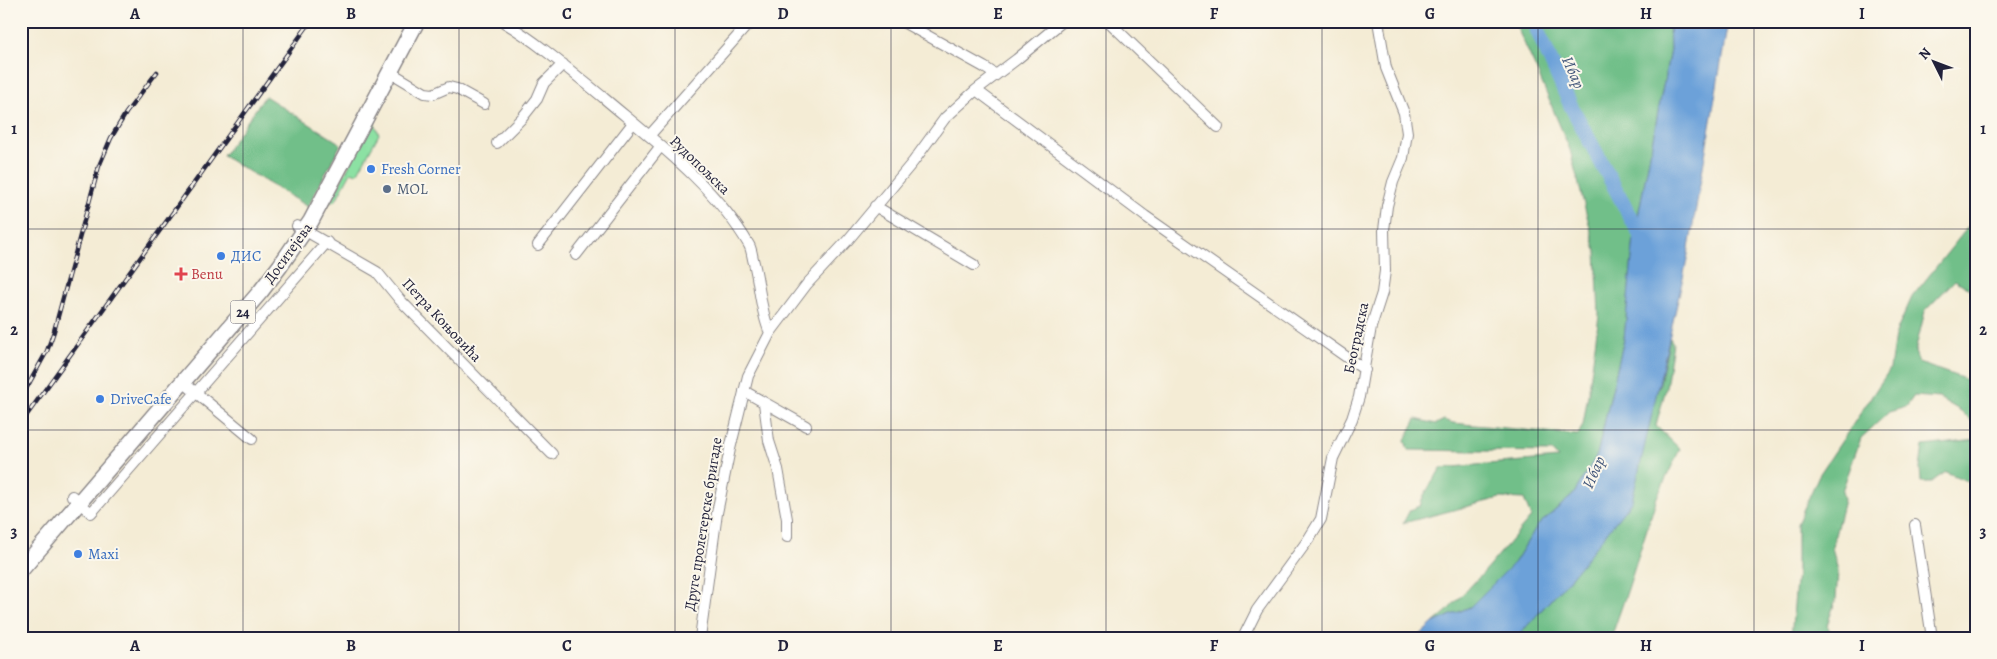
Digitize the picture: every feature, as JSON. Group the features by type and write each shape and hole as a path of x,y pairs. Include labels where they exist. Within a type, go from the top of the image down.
{"main road":[{"name":"Доситејева","path":"21,570 76,499 302,228 406,21"},
{"name":"Доситејева","path":"21,556 183,382 261,291 302,228 417,21"}],"street":[{"name":"Рудопољска","path":"502,21 563,64 633,123 691,174 726,211 750,246 758,278 764,318 770,333"},
{"path":"648,136 750,21"},
{"path":"901,21 996,75"},
{"path":"770,333 807,284 848,240 913,162 945,118 976,90 1063,21"},
{"path":"1108,21 1218,126"},
{"name":"Београдска","path":"1243,638 1257,610 1321,519 1334,458 1352,419 1359,397 1371,327 1382,293 1385,271 1384,230 1393,182 1403,158 1408,132 1404,113 1386,68 1378,21"},
{"path":"498,143 522,118 537,99 544,83 563,64"},
{"path":"390,72 425,93 433,94 450,87 484,104"},
{"path":"976,90 1145,216 1365,370"},
{"path":"538,246 633,123"},
{"path":"576,255 660,146"},
{"path":"875,206 974,265"},
{"name":"Петра Коњовића","path":"302,228 379,274 400,300 552,454"},
{"path":"76,499 91,514 327,242"},
{"name":"Друге пролетерске бригаде","path":"700,638 717,513 730,449 744,391 752,367 770,333"},
{"path":"183,382 252,438"},
{"path":"744,391 806,426"},
{"path":"764,403 769,441 778,469 785,510 787,537"},
{"path":"1916,526 1932,638"}],"green space":[{"path":"1514,21 1669,21 1670,50 1634,237 1624,339 1597,455 1573,495 1537,526 1515,562 1470,607 1433,623 1485,571 1531,517 1524,499 1500,498 1403,523 1410,510 1420,506 1424,495 1441,468 1558,458 1553,452 1408,450 1405,440 1416,419 1436,424 1444,420 1453,423 1578,435 1583,425 1590,382 1599,315 1596,251 1570,150"},
{"path":"265,96 341,144 308,207 223,156"},
{"path":"373,119 379,134 357,174 351,172 336,200 330,203"},
{"path":"1976,217 1976,293 1955,280 1925,311 1915,352 1919,363 1976,383 1976,440 1973,423 1961,411 1939,398 1914,396 1906,407 1889,412 1861,438 1842,491 1844,500 1832,547 1838,571 1836,599 1827,625 1833,638 1791,638 1797,572 1797,524 1819,475 1890,369 1895,335 1912,297"},
{"path":"1670,338 1673,343 1666,388 1656,426 1680,449 1657,497 1611,638 1513,638 1518,636 1573,575 1659,387"},
{"path":"1976,440 1976,485 1946,472 1931,482 1921,482 1920,468 1923,446"}],"water":[{"path":"1669,21 1727,21 1727,28 1687,260 1632,501 1573,575 1518,636 1513,638 1417,638 1433,623 1470,607 1515,562 1537,526 1573,495 1597,455 1624,339 1634,237 1670,50"}],"waterway":[{"name":"Ибар","path":"1533,21 1571,106 1645,244"}],"railway":[{"path":"21,423 311,21"},
{"path":"21,398 47,351 54,331 99,166 111,138 126,113 157,72"}],"place":[{"name":"Fresh Corner","path":"371,169"},
{"name":"MOL","path":"387,189"},
{"name":"ДИС","path":"221,256"},
{"name":"Benu","path":"181,274"},
{"name":"DriveCafe","path":"100,399"},
{"name":"Maxi","path":"78,554"}]}
